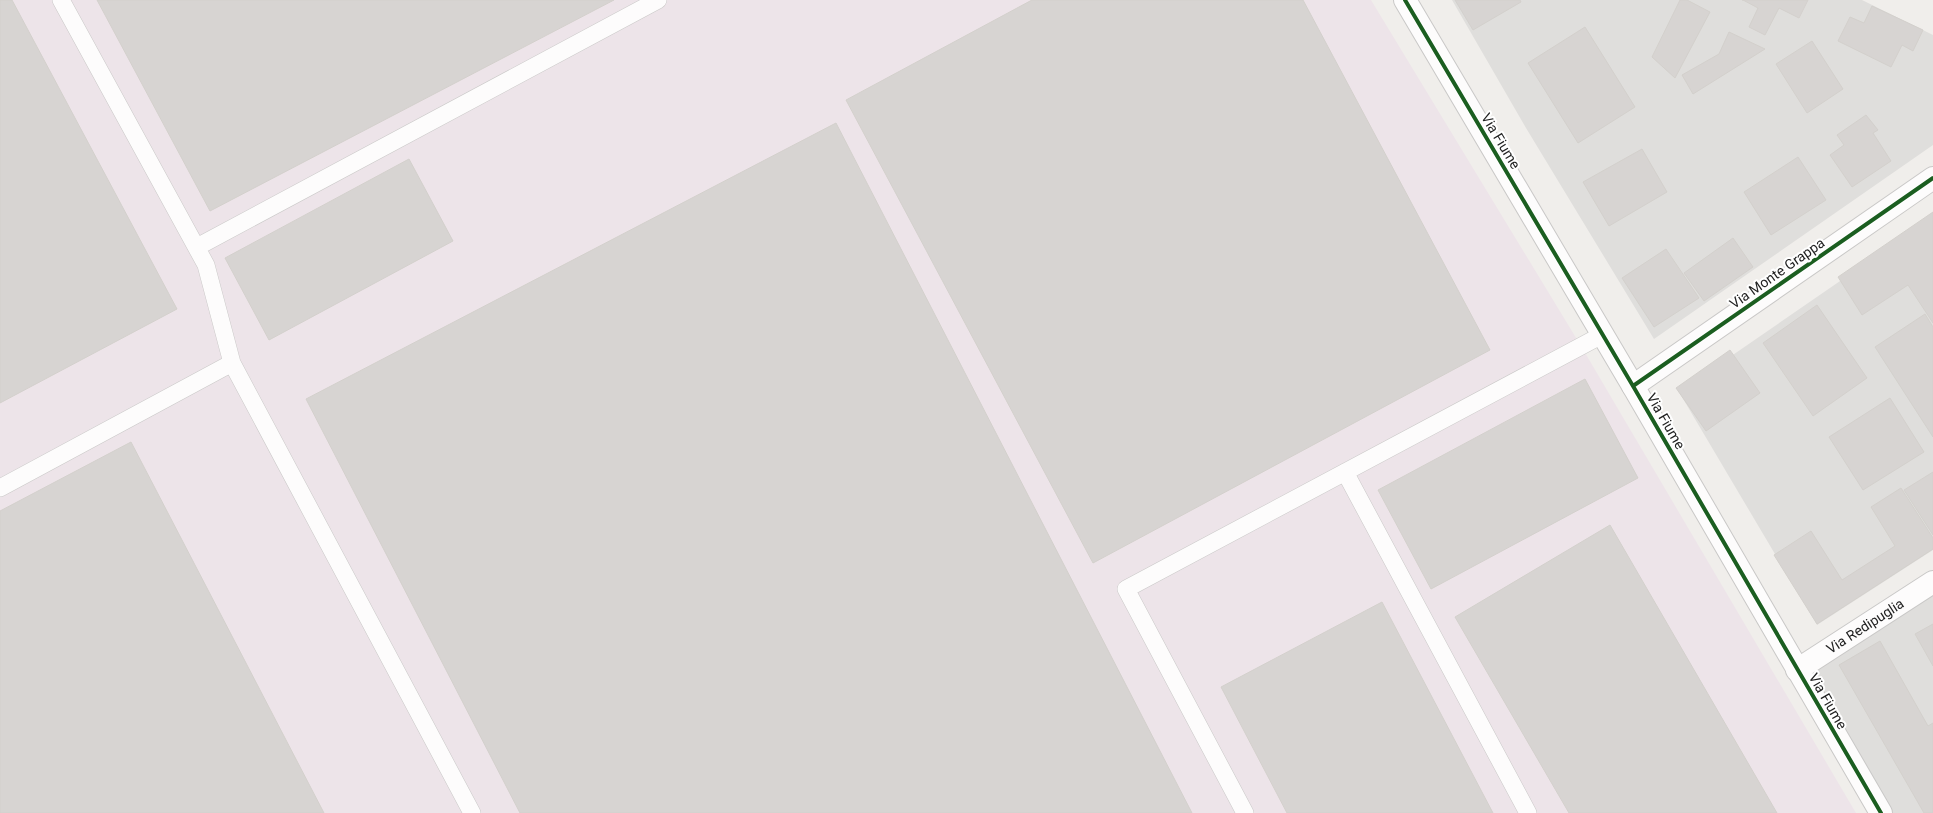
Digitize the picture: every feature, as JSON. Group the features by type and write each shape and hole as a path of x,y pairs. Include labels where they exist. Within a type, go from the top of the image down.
{"street":[{"name":"Via Fiume","path":"1405,0 1633,386 1881,813"},
{"name":"Via Monte Grappa","path":"1633,386 1933,178"},
{"name":"Via Redipuglia","path":"1797,670 1933,582"}],"lane":[{"path":"61,0 206,265 232,363 472,813"},
{"path":"197,247 658,0"},
{"path":"1245,813 1126,590 1602,334"},
{"path":"0,488 232,363"},
{"path":"1344,472 1528,813"}],"shaded area":[{"path":"0,0 1371,0 1581,346 1856,813 0,813"},
{"path":"1452,0 1862,0 1933,35 1933,145 1654,339 1526,128"},
{"path":"1933,217 1933,550 1817,625 1679,392"},
{"path":"1933,592 1933,813 1892,813 1806,675"}],"building":[{"path":"0,0 12,0 177,309 0,403"},
{"path":"97,0 614,0 210,211"},
{"path":"1032,0 1303,0 1490,350 1093,563 846,100"},
{"path":"1455,0 1520,0 1521,2 1473,30"},
{"path":"1680,0 1687,0 1710,12 1675,78 1652,57"},
{"path":"1743,0 1808,0 1799,18 1779,8 1765,35 1749,27 1758,8"},
{"path":"1872,6 1923,30 1913,51 1902,45 1891,67 1838,41 1850,17 1864,23"},
{"path":"1585,27 1635,107 1578,143 1528,63"},
{"path":"1729,32 1765,49 1693,94 1682,75 1719,54"},
{"path":"1812,41 1843,89 1807,113 1776,64"},
{"path":"1866,115 1878,130 1873,133 1891,161 1852,187 1830,155 1844,145 1837,135"},
{"path":"836,123 1192,813 520,813 306,399"},
{"path":"1642,149 1667,192 1609,226 1583,182"},
{"path":"1798,157 1826,200 1771,235 1744,192"},
{"path":"409,159 453,241 269,340 225,258"},
{"path":"1933,212 1933,323 1908,285 1862,315 1838,277"},
{"path":"1733,238 1753,267 1704,301 1684,273"},
{"path":"1666,249 1699,298 1654,327 1622,278"},
{"path":"1817,305 1867,378 1813,416 1763,343"},
{"path":"1925,314 1933,327 1933,437 1875,347"},
{"path":"1730,350 1760,393 1706,431 1676,388"},
{"path":"1585,379 1638,478 1431,589 1378,490"},
{"path":"1890,398 1924,452 1863,490 1829,437"},
{"path":"131,442 324,813 0,813 0,511"},
{"path":"1933,472 1933,535 1904,490"},
{"path":"1901,488 1933,538 1933,549 1817,624 1774,555 1811,531 1842,580 1895,546 1871,507"},
{"path":"1610,525 1777,813 1569,813 1455,617"},
{"path":"1382,602 1493,813 1287,813 1221,687"},
{"path":"1933,624 1933,666 1915,634"},
{"path":"1880,641 1928,726 1933,723 1933,813 1924,813 1839,665"}],"cycle path":[{"path":"1405,0 1633,386 1881,813"},
{"path":"1633,386 1933,178"}]}
